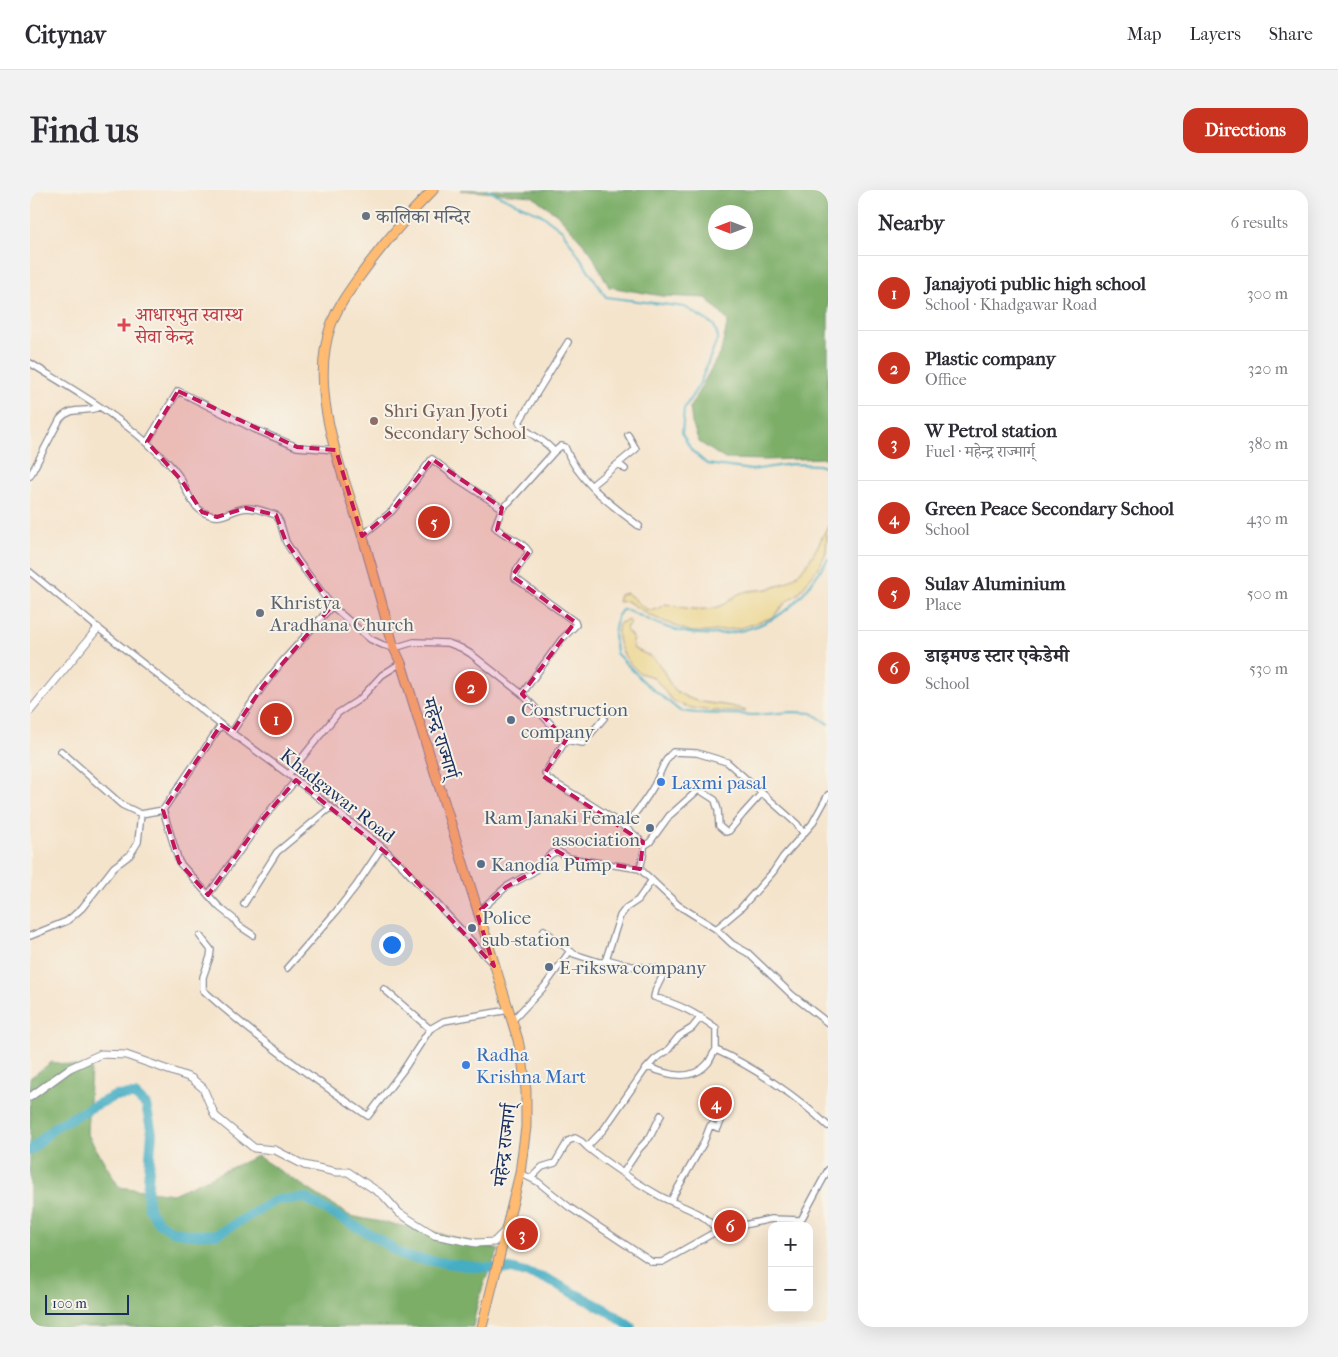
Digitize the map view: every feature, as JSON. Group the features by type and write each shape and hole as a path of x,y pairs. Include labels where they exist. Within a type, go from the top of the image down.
{"highway":[{"name":"महेन्द्र राज्मार्ग्","path":"433,190 384,244 346,294 331,324 326,339 322,381 324,401 336,450 394,648 401,663 509,1010 524,1065 528,1109 520,1173 482,1327"}],"street":[{"path":"554,452 550,445 522,428 519,422 568,342"},
{"path":"30,363 114,415 147,442 178,475 192,501 202,512 217,517 246,508 276,515 286,542 332,606 370,639 394,648 414,642 448,643 471,654 522,694 566,740 582,743 604,718"},
{"path":"147,442 178,391 254,430 296,447 336,450"},
{"path":"30,476 60,419 66,413 99,407"},
{"path":"592,486 636,449 628,435"},
{"path":"522,694 561,640 576,625 576,622 515,578 516,571 529,552 521,544 495,527 502,508 561,446 565,447 571,459 592,486 615,508 639,526"},
{"path":"362,536 392,510 432,460 502,508"},
{"path":"619,464 625,468"},
{"name":"Khadgawar Road","path":"30,572 221,725 382,847 494,966"},
{"path":"232,732 263,686 332,606"},
{"path":"30,711 98,628"},
{"path":"288,774 338,713 360,699 382,675 401,663"},
{"path":"62,751 122,805 141,814 163,810 221,725"},
{"path":"566,740 545,773 546,777 624,826 643,842 640,869"},
{"path":"624,826 633,817 652,789 668,757 673,752 697,753 727,762 797,824 803,833"},
{"path":"208,895 261,820 296,780"},
{"path":"644,846 650,842 669,816 697,791 701,791 715,800 719,826 726,832 729,831 761,794"},
{"path":"716,929 740,909 761,885 819,813 828,794"},
{"path":"244,904 277,852 331,807"},
{"path":"163,810 180,862 208,895 234,919 238,926 253,935"},
{"path":"30,936 67,921 82,908 114,867 130,855 138,842 141,814"},
{"path":"287,968 335,913 382,847"},
{"path":"478,913 506,887 534,872 550,855 557,851 569,858 640,869 678,905 716,929 732,944 759,962 792,995 828,1023"},
{"path":"544,930 574,954 604,962 620,916 626,908 638,900 652,880"},
{"path":"200,936 211,950 203,976 204,990 222,1007 283,1055 368,1116 404,1069 430,1029 444,1022 509,1010"},
{"path":"512,1021 544,987 570,951"},
{"path":"606,959 631,966 659,969 664,973 654,997 680,1005 716,1028 716,1050 708,1062 688,1076 674,1075 648,1067"},
{"path":"384,989 430,1029"},
{"path":"587,1147 604,1129 644,1071 655,1059 667,1051 679,1036 692,1028 701,1017"},
{"path":"716,1050 728,1054 782,1089 811,1109 828,1126"},
{"path":"30,1097 70,1068 101,1054 126,1054 191,1078 203,1088 216,1116 254,1148 275,1150 304,1165 336,1172 348,1172 384,1195 399,1213 434,1235 476,1244 494,1242 505,1231"},
{"path":"623,1173 650,1137 661,1115"},
{"path":"671,1200 703,1144 710,1126 718,1128 722,1119"},
{"path":"531,1178 542,1167 555,1163 568,1140 575,1138 602,1160 659,1196 694,1212 711,1223 717,1231"},
{"path":"520,1173 531,1178 590,1222 652,1262 662,1262 717,1231 770,1219 800,1220 828,1170"}],"highlighted area":[{"path":"178,391 297,447 336,450 362,536 392,511 432,459 502,508 497,530 529,552 512,576 575,622 522,694 566,740 543,776 643,842 640,869 569,858 557,851 550,855 533,872 506,887 477,913 494,966 401,865 296,780 261,821 208,895 179,862 163,810 221,725 232,732 263,686 332,606 286,542 276,515 246,508 217,517 202,512 182,481 147,442"}],"green space":[{"path":"460,190 828,190 828,458 725,459 699,442 692,423 690,407 721,351 728,321 706,298 662,296 609,287 590,251 557,214 532,196"},
{"path":"52,1062 91,1069 87,1133 119,1187 173,1194 257,1156 350,1216 434,1232 499,1250 483,1287 473,1327 30,1327 30,1078"}],"sand":[{"path":"828,526 826,552 820,565 798,594 788,600 773,617 765,620 741,628 692,632 649,615 627,601 618,602 620,595 626,593 648,610 653,610 666,604 687,608 709,609 723,605 741,593 775,587 786,583 802,570 808,563"},
{"path":"629,620 631,623 627,626 626,630 633,638 634,649 646,654 657,662 671,685 679,693 695,700 746,711 701,710 674,701 654,678 640,673 625,657 619,643 618,629 620,623"}],"waterway":[{"path":"487,190 542,215 562,230 606,297 685,307 714,325 718,337 700,383 684,409 682,434 692,451 707,464 752,470 791,464 818,465 828,468"},
{"path":"828,559 806,591 790,607 763,624 732,632 700,634 669,628 627,610 622,610 617,617 614,634 616,653 644,682 680,711 754,715 792,712 812,713 828,724"},
{"path":"30,1151 55,1127 92,1107 115,1096 135,1095 146,1105 152,1133 147,1194 149,1209 158,1222 172,1231 192,1235 218,1234 276,1200 305,1198 380,1240 405,1257 474,1267 511,1269 547,1279 608,1311 631,1327"}],"place":[{"name":"कालिका मन्दिर","path":"366,216"},
{"name":"आधारभुत स्वास्थ सेवा केन्द्र","path":"124,325"},
{"name":"Shri Gyan Jyoti Secondary School","path":"374,421"},
{"name":"Sulav Aluminium","path":"434,522"},
{"name":"Khristya Aradhana Church","path":"260,613"},
{"name":"Plastic company","path":"471,687"},
{"name":"Janajyoti public high school","path":"276,719"},
{"name":"Construction company","path":"511,720"},
{"name":"Laxmi pasal","path":"661,782"},
{"name":"Ram Janaki Female association","path":"650,828"},
{"name":"Kanodia Pump","path":"481,864"},
{"name":"Police sub-station","path":"472,928"},
{"name":"E-rikswa company","path":"549,967"},
{"name":"Radha Krishna Mart","path":"466,1065"},
{"name":"Green Peace Secondary School","path":"716,1103"},
{"name":"डाइमण्ड स्टार एकेडेमी","path":"730,1226"},
{"name":"W Petrol station","path":"522,1234"}]}
